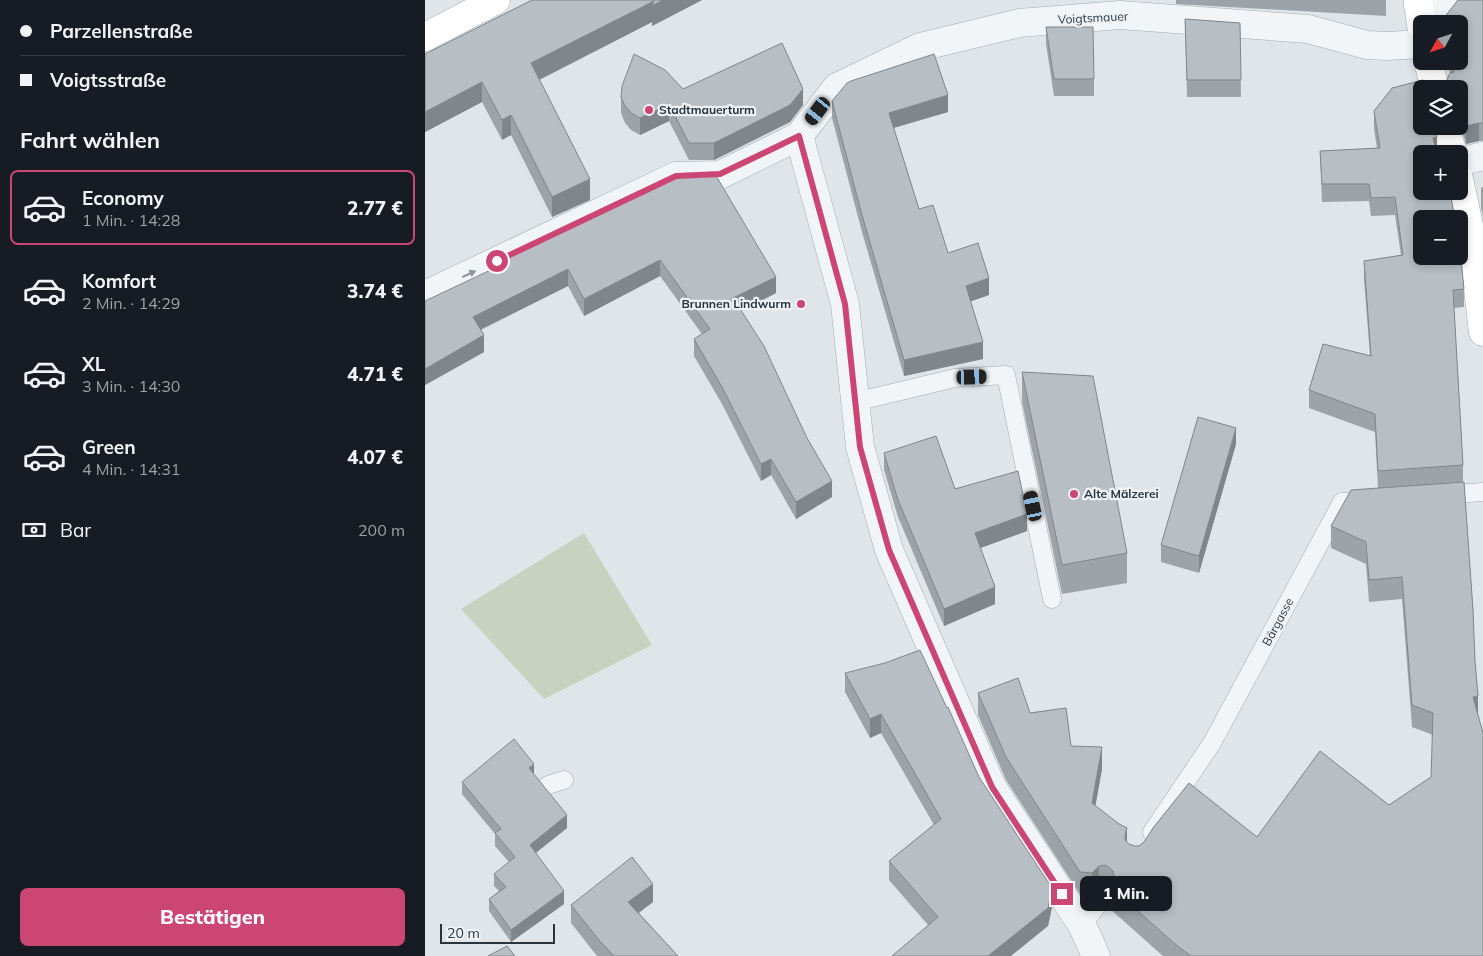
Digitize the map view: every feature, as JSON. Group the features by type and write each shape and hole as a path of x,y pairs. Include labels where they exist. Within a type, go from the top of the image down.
{"main road":[{"path":"425,37 496,0"},
{"path":"1464,200 1473,244 1483,332"}],"street":[{"path":"1419,11 1471,0"},
{"name":"Voigtsmauer","path":"799,136 837,87 920,47 1019,23 1120,15 1307,29 1367,45 1413,44"},
{"path":"425,295 676,176 720,174 799,136 845,304 860,447 889,550 992,787 1082,925 1096,956"},
{"path":"1468,160 1483,156"}],"lane":[{"path":"855,402 955,378 1006,375 1052,599"},
{"path":"1427,496 1483,492"},
{"name":"Bärgasse","path":"1146,842 1212,743 1342,502 1380,500"},
{"path":"1082,925 1103,898"}],"green space":[{"path":"584,533 652,645 544,699 461,609"}],"building":[{"path":"532,0 663,0 652,6 654,1 531,63 590,179 552,197 511,115 502,120 482,82 425,112 425,54"},
{"path":"1458,0 1483,0 1483,123 1468,126 1468,80 1447,80 1454,70 1468,70 1468,15 1446,15"},
{"path":"1185,19 1240,23 1241,80 1187,80"},
{"path":"1046,27 1093,27 1094,79 1054,79"},
{"path":"782,43 803,89 790,105 714,143 689,143 669,104 640,118 631,113 621,97 622,86 634,54 665,70 683,89"},
{"path":"934,54 948,95 889,113 919,209 933,205 948,253 978,243 989,278 966,286 983,342 904,360 862,215 832,101 847,83 851,81"},
{"path":"1413,83 1413,135 1436,135 1437,137 1433,138 1435,145 1413,145 1413,200 1452,200 1453,210 1413,210 1413,265 1462,265 1464,289 1453,290 1463,465 1378,471 1375,414 1309,390 1323,344 1371,356 1364,261 1403,255 1395,197 1371,198 1369,184 1322,184 1320,151 1380,148 1374,111 1392,88"},
{"path":"715,174 776,277 733,298 764,346 807,438 832,481 796,502 771,459 761,464 722,387 694,339 710,329 660,260 584,299 568,269 473,317 484,335 425,369 425,301 497,267 494,263 680,175"},
{"name":"Alte Mälzerei","path":"1022,372 1093,376 1127,553 1062,565"},
{"path":"1198,417 1236,428 1199,556 1161,545"},
{"path":"936,436 955,489 1018,471 1027,514 975,533 995,587 944,609 898,500 884,453"},
{"path":"1464,482 1478,696 1473,697 1483,733 1483,956 1191,956 1109,885 1114,877 1113,871 1110,868 1105,865 1099,866 1092,873 1080,872 1006,757 978,693 1018,678 1030,713 1066,708 1071,746 1102,747 1092,803 1127,828 1125,840 1134,846 1139,846 1144,842 1189,783 1257,837 1320,751 1389,805 1431,777 1433,713 1412,705 1402,577 1369,580 1366,542 1331,526 1351,490"},
{"path":"920,650 979,777 1052,888 1048,908 988,956 892,956 938,917 889,861 941,819 881,714 870,719 845,673 885,663"},
{"path":"514,739 534,764 529,768 567,815 530,845 564,891 511,930 489,899 506,887 494,874 515,857 495,833 501,829 462,782"},
{"path":"632,857 653,884 628,902 678,956 614,956 571,905"},
{"path":"507,946 515,956 488,956"}],"place":[{"name":"Stadtmauerturm","path":"649,110"},
{"name":"Brunnen Lindwurm","path":"801,304"},
{"name":"Alte Mälzerei","path":"1074,494"}],"route":[{"path":"497,261 676,176 720,174 799,136 845,304 860,447 889,550 992,787 1062,894"}]}
